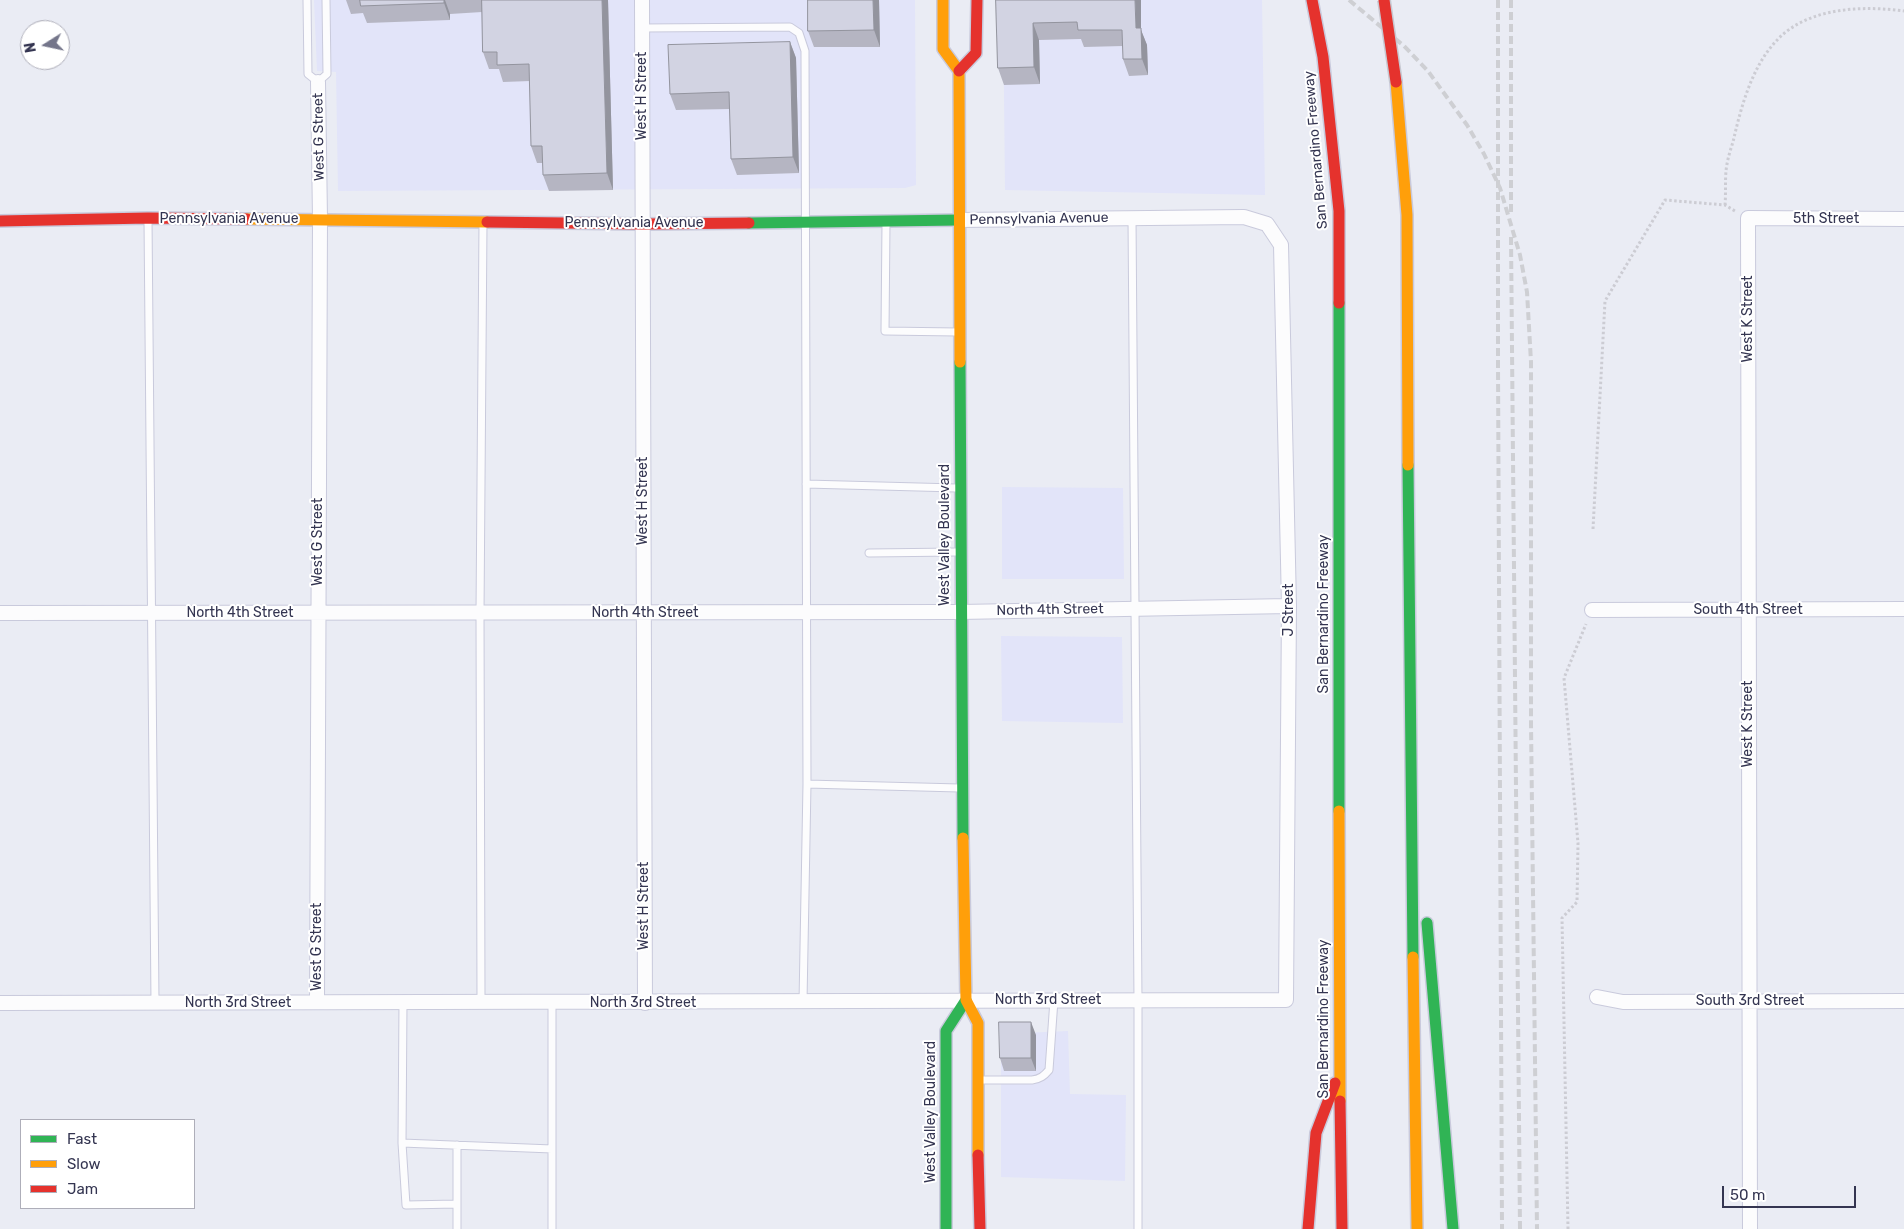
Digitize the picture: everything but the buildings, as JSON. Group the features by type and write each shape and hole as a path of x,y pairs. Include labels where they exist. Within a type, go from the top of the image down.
{"main road":[{"path":"943,0 943,49 959,71 976,53 977,0"},
{"name":"San Bernardino Freeway","path":"1312,0 1323,57 1339,211 1339,1071 1342,1229"},
{"path":"1384,0 1396,82 1406,215 1417,1229"},
{"name":"West Valley Boulevard","path":"959,71 959,488 962,788 966,1000 978,1023 977,1080 980,1229"},
{"name":"Pennsylvania Avenue","path":"0,221 148,218 643,224 960,220"},
{"path":"1410,720 1424,888"},
{"path":"1426,908 1452,1229"},
{"name":"West Valley Boulevard","path":"946,1229 946,1031 966,1000"},
{"path":"1308,1229 1316,1133 1339,1071"}],"street":[{"name":"West H Street","path":"642,0 645,1003"},
{"name":"West G Street","path":"317,1002 320,219 318,82"},
{"name":"Pennsylvania Avenue","path":"960,220 1244,217 1267,224"},
{"name":"5th Street","path":"1748,218 1904,219"},
{"name":"West K Street","path":"1748,218 1748,1001 1750,1229"},
{"name":"J Street","path":"1267,224 1281,245 1289,606 1286,1000"},
{"name":"North 4th Street","path":"0,613 960,612 1289,606"},
{"name":"South 4th Street","path":"1592,610 1904,609"},
{"name":"South 3rd Street","path":"1597,997 1623,1002 1904,1001"},
{"name":"North 3rd Street","path":"0,1004 1286,1000"}],"lane":[{"path":"307,0 308,74 318,82 326,74 326,0"},
{"path":"642,28 790,27 799,33 805,51 807,784 803,1002"},
{"path":"148,218 155,1003"},
{"path":"1132,218 1136,609 1138,1229"},
{"path":"481,1002 480,613 484,221"},
{"path":"886,221 885,331 959,332"},
{"path":"806,484 959,488"},
{"path":"870,553 960,552"},
{"path":"807,784 962,788"},
{"path":"977,1080 1040,1079 1049,1070 1054,1000"},
{"path":"403,1002 402,1143 406,1205 457,1204"},
{"path":"552,1003 552,1229"},
{"path":"402,1143 552,1149"},
{"path":"457,1145 457,1229"}],"path":[{"path":"1725,205 1726,170 1739,114 1748,90 1766,54 1787,32 1804,21 1830,12 1883,8 1904,11"},
{"path":"1593,529 1605,301 1665,200 1725,205 1748,218"},
{"path":"1568,1229 1562,918 1577,902 1578,843 1564,678 1592,610"}],"shaded area":[{"path":"314,0 915,0 916,185 905,188 338,191 336,72 317,71"},
{"path":"1003,0 1262,0 1265,195 1005,190"},
{"path":"1002,487 1123,488 1124,579 1002,579"},
{"path":"1001,636 1122,637 1123,723 1002,721"},
{"path":"1068,1031 1070,1094 1126,1095 1125,1181 1001,1177 1001,1034"}],"railway":[{"path":"1349,0 1404,46 1428,71 1467,125 1484,154 1500,188 1520,255 1527,292 1531,362 1531,724 1537,1229"},
{"path":"1498,0 1502,1229"},
{"path":"1511,0 1511,212"},
{"path":"1511,237 1520,1229"}],"traffic: fast":[{"path":"749,223 959,220"},
{"path":"1339,303 1339,811"},
{"path":"960,362 963,838"},
{"path":"1408,465 1413,957"},
{"path":"1427,923 1453,1229"},
{"path":"946,1229 946,1031 966,1000"}],"traffic: slow":[{"path":"943,0 943,49 959,71 960,362"},
{"path":"1396,82 1407,215 1408,465"},
{"path":"247,219 487,222"},
{"path":"1339,811 1340,1101"},
{"path":"963,838 966,1000 978,1023 978,1155"},
{"path":"1413,957 1417,1229"}],"traffic: jam":[{"path":"959,71 976,53 977,0"},
{"path":"1312,0 1323,57 1339,211 1339,303"},
{"path":"1384,0 1396,82"},
{"path":"0,221 148,218 247,219"},
{"path":"487,222 749,223"},
{"path":"1308,1229 1316,1133 1335,1083"},
{"path":"1340,1101 1342,1229"},
{"path":"978,1155 980,1229"}]}
